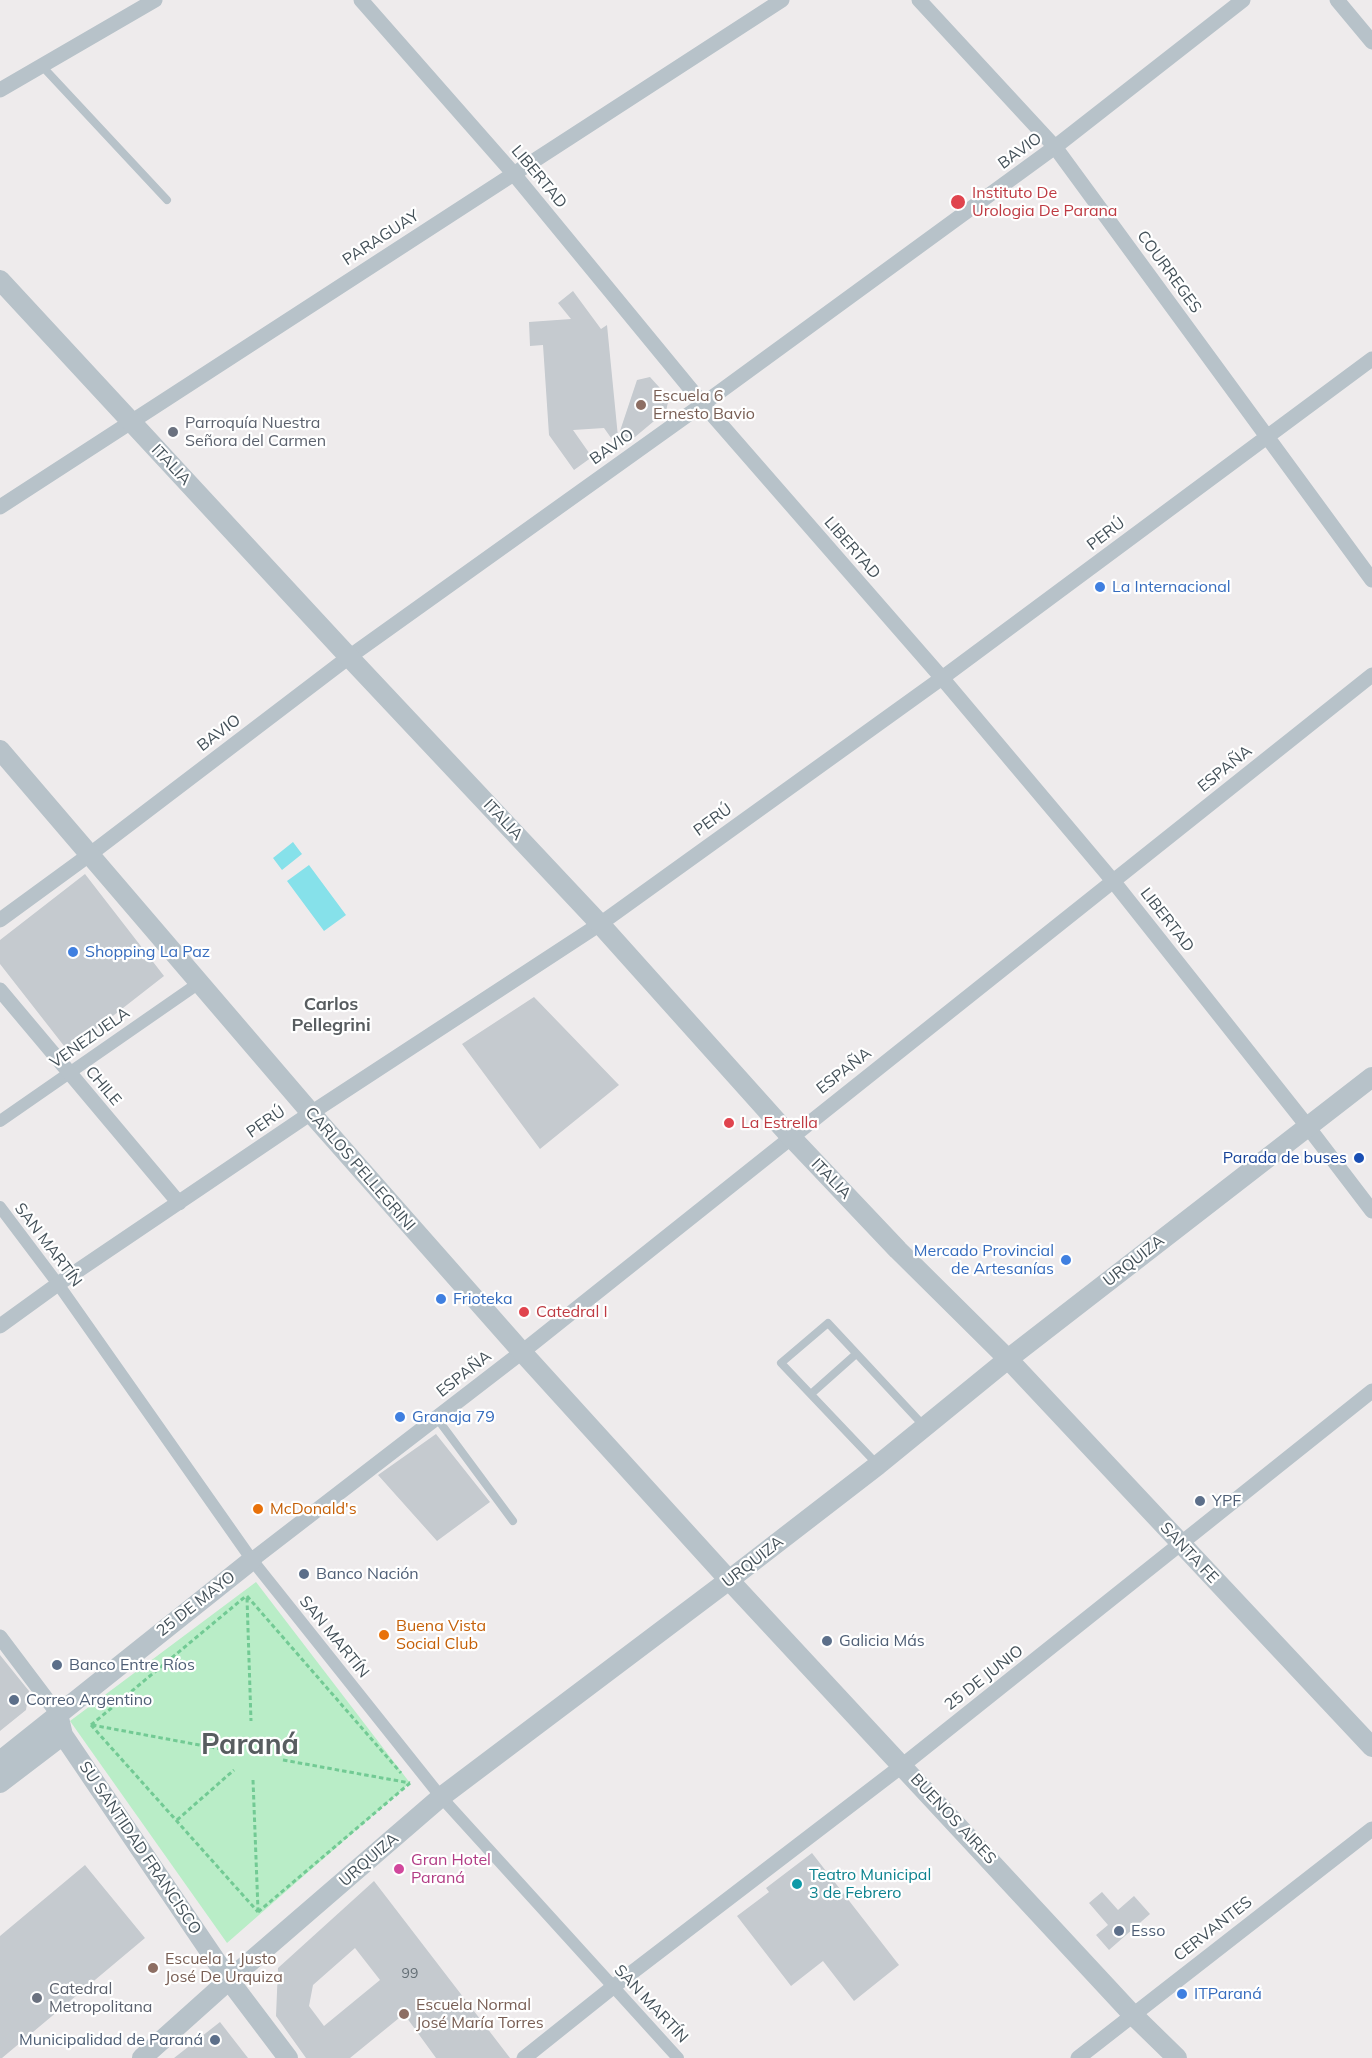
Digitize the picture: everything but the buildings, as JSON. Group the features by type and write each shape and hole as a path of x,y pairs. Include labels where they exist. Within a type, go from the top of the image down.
{"street":[{"path":"0,90 154,0"},
{"name":"LIBERTAD","path":"361,0 513,173 703,404 942,678 1113,881 1372,1211"},
{"name":"PARAGUAY","path":"0,507 782,0"},
{"name":"COURREGES","path":"919,0 1055,147 1372,579"},
{"name":"BAVIO","path":"0,920 349,657 703,404 1055,147 1243,0"},
{"path":"1337,0 1372,42"},
{"name":"ITALIA","path":"0,280 600,924 790,1136 898,1250 1008,1359"},
{"name":"PERÚ","path":"0,1326 58,1284 311,1113 600,924 942,678 1372,359"},
{"name":"ESPAÑA","path":"252,1560 522,1352 790,1136 1372,675"},
{"name":"CARLOS PELLEGRINI","path":"0,750 311,1113 522,1352 729,1580"},
{"name":"VENEZUELA","path":"0,1121 199,982"},
{"name":"CHILE","path":"0,990 179,1203"},
{"name":"URQUIZA","path":"142,2058 441,1797 878,1465 1008,1359 1372,1077"},
{"name":"SAN MARTÍN","path":"0,1207 58,1284 252,1560 441,1797 678,2058"},
{"name":"SANTA FE","path":"1008,1359 1372,1747"},
{"name":"25 DE JUNIO","path":"524,2058 903,1765 1372,1390"},
{"name":"25 DE MAYO","path":"0,1761 252,1560"},
{"name":"BUENOS AIRES","path":"729,1580 1132,2014 1177,2058"},
{"path":"0,1637 58,1714"},
{"name":"SU SANTIDAD FRANCISCO","path":"58,1714 63,1735 229,1980 288,2058"},
{"path":"0,1783 63,1735"},
{"name":"CERVANTES","path":"1078,2058 1372,1829"}],"lane":[{"path":"41,65 167,200"},
{"path":"878,1465 781,1363 828,1323 925,1427"},
{"path":"811,1394 856,1354"},
{"path":"436,1417 513,1521"}],"path":[{"path":"247,1596 251,1721"},
{"path":"91,1725 247,1596"},
{"path":"247,1596 410,1783"},
{"path":"91,1725 226,1750"},
{"path":"91,1725 258,1912"},
{"path":"283,1760 410,1783"},
{"path":"176,1821 234,1770"},
{"path":"253,1780 258,1912"},
{"path":"258,1912 410,1783"}],"green space":[{"path":"256,1582 410,1783 227,1943 70,1721"}],"water":[{"path":"293,842 302,854 282,870 273,858"},
{"path":"309,865 346,915 324,931 287,881"}],"place":[{"name":"Instituto De Urologia De Parana","path":"958,202"},
{"name":"Escuela 6 Ernesto Bavio","path":"641,405"},
{"name":"Parroquía Nuestra Señora del Carmen","path":"173,432"},
{"name":"La Internacional","path":"1100,587"},
{"name":"Shopping La Paz","path":"73,952"},
{"name":"La Estrella","path":"729,1123"},
{"name":"Parada de buses","path":"1359,1158"},
{"name":"Mercado Provincial de Artesanías","path":"1066,1260"},
{"name":"Frioteka","path":"441,1299"},
{"name":"Catedral I","path":"524,1312"},
{"name":"Granaja 79","path":"400,1417"},
{"name":"YPF","path":"1200,1501"},
{"name":"McDonald's","path":"258,1509"},
{"name":"Banco Nación","path":"304,1574"},
{"name":"Buena Vista Social Club","path":"384,1635"},
{"name":"Galicia Más","path":"827,1641"},
{"name":"Banco Entre Ríos","path":"57,1665"},
{"name":"Correo Argentino","path":"14,1700"},
{"name":"Gran Hotel Paraná","path":"399,1869"},
{"name":"Teatro Municipal 3 de Febrero","path":"797,1884"},
{"name":"Esso","path":"1119,1931"},
{"name":"Escuela 1 Justo José De Urquiza","path":"153,1968"},
{"name":"ITParaná","path":"1182,1994"},
{"name":"Catedral Metropolitana","path":"37,1998"},
{"name":"Escuela Normal José María Torres","path":"404,2014"},
{"name":"Municipalidad de Paraná","path":"215,2040"}],"district":[{"name":"Carlos Pellegrini","path":"331,1015"},
{"name":"Paraná","path":"250,1746"}]}
